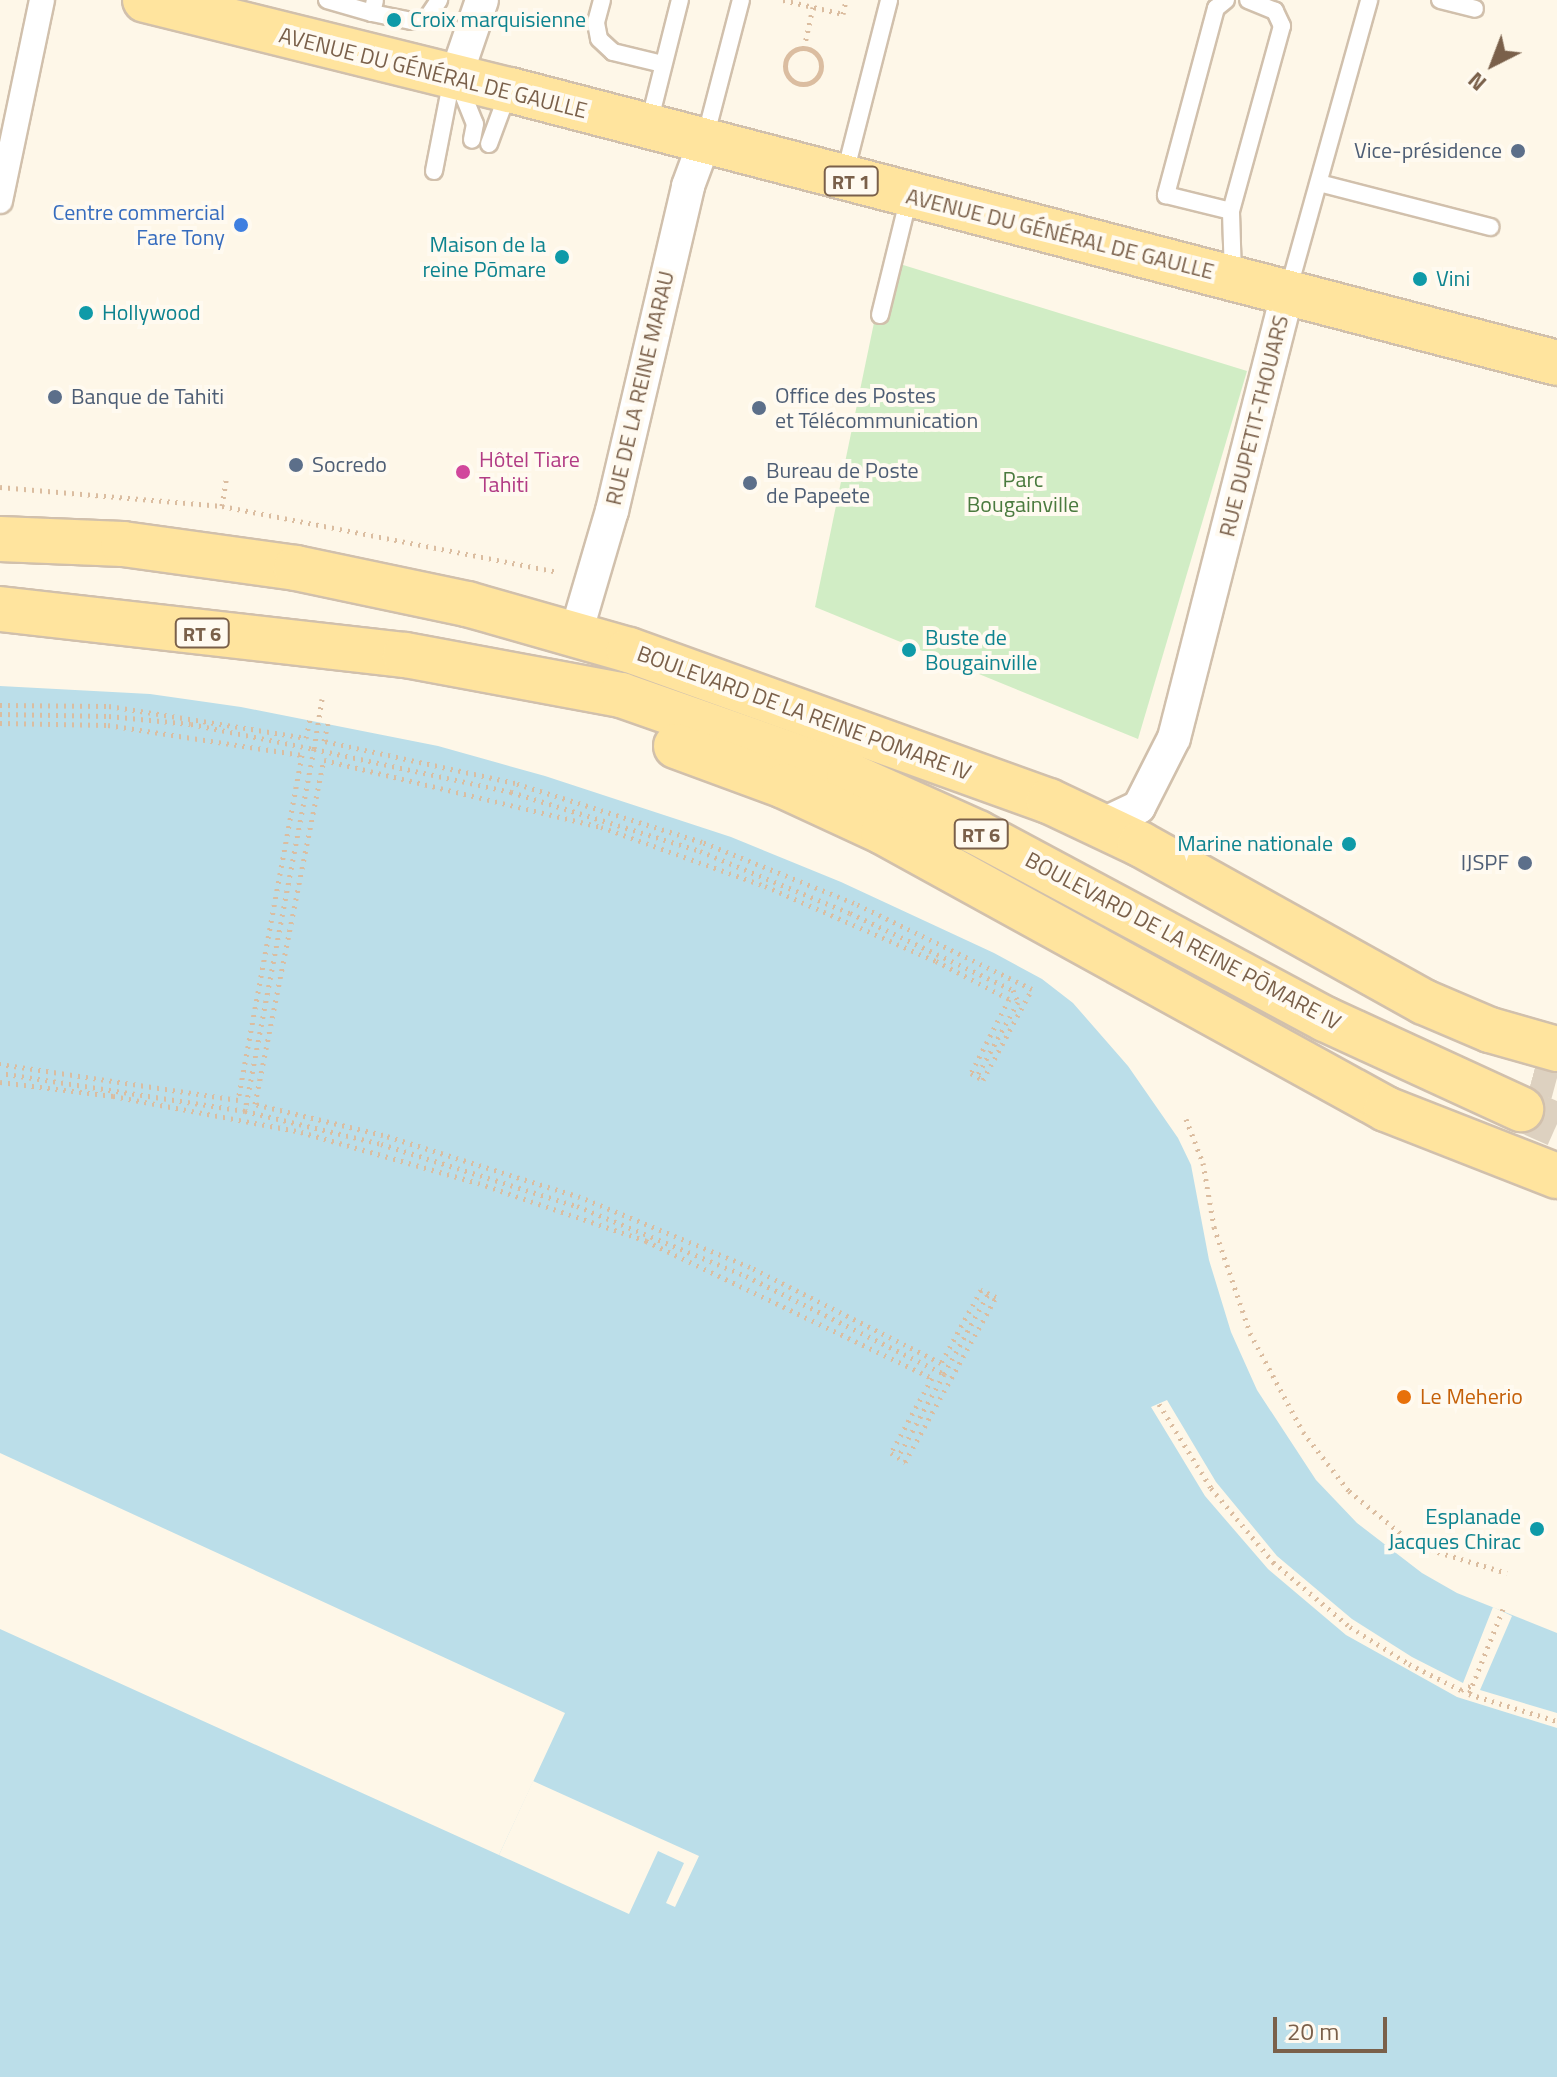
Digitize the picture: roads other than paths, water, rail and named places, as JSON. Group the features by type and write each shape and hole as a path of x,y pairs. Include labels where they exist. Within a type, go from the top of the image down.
{"main road":[{"name":"AVENUE DU GÉNÉRAL DE GAULLE","path":"187,5 647,129 1557,363"},
{"name":"BOULEVARD DE LA REINE POMARE IV","path":"0,539 123,544 225,556 378,584 576,633 782,704 1101,825 1424,1002 1537,1076"},
{"name":"BOULEVARD DE LA REINE PŌMARE IV","path":"0,609 405,655 621,695 849,775 1094,890 1325,1019 1537,1076"},
{"path":"405,655 659,740 838,810 978,882 1365,1098 1557,1176"},
{"name":"BOULEVARD DE LA REINE PŌMARE IV","path":"782,704 967,793 1380,1012 1537,1076"}],"street":[{"path":"0,201 42,0"},
{"path":"454,76 482,0"},
{"name":"RUE DE LA REINE MARAU","path":"576,633 612,511 688,186 704,143"},
{"name":"RUE DUPETIT-THOUARS","path":"1101,825 1139,807 1174,738 1288,292"}],"lane":[{"path":"327,0 374,6 412,21 427,18 439,0"},
{"path":"602,0 596,23 599,39 613,52 663,64"},
{"path":"647,129 680,0"},
{"path":"704,143 741,0"},
{"path":"843,179 889,0"},
{"path":"1226,0 1216,8 1166,195 1231,211"},
{"path":"1233,278 1231,211 1282,26 1275,11 1248,0"},
{"name":"RUE DUPETIT-THOUARS","path":"1288,292 1369,0"},
{"path":"1440,0 1475,9"},
{"path":"454,76 480,142 510,90"},
{"path":"434,171 454,76"},
{"path":"1319,183 1490,227"},
{"path":"880,315 909,197"}],"water":[{"path":"0,686 150,694 241,707 438,746 545,776 731,837 841,882 994,953 1042,979 1073,1003 1128,1066 1178,1138 1191,1165 1209,1260 1231,1332 1257,1390 1316,1480 1357,1523 1422,1573 1457,1593 1557,1633 1557,2077 0,2077 0,1629 499,1855 565,1713 0,1453"}],"tunnel":[{"path":"1534,1071 1557,1077"},
{"path":"1521,1109 1557,1125"}],"place":[{"name":"Croix marquisienne","path":"394,20"},
{"name":"Vice-présidence","path":"1518,151"},
{"name":"Centre commercial Fare Tony","path":"241,225"},
{"name":"Maison de la reine Pōmare","path":"562,257"},
{"name":"Vini","path":"1420,279"},
{"name":"Hollywood","path":"86,313"},
{"name":"Banque de Tahiti","path":"55,397"},
{"name":"Office des Postes et Télécommunication","path":"759,408"},
{"name":"Socredo","path":"296,465"},
{"name":"Hôtel Tiare Tahiti","path":"463,472"},
{"name":"Bureau de Poste de Papeete","path":"750,483"},
{"name":"Buste de Bougainville","path":"909,650"},
{"name":"Marine nationale","path":"1349,844"},
{"name":"IJSPF","path":"1525,863"},
{"name":"Le Meherio","path":"1404,1397"},
{"name":"Esplanade Jacques Chirac","path":"1537,1529"}],"park label":[{"name":"Parc Bougainville","path":"1023,492"}]}
